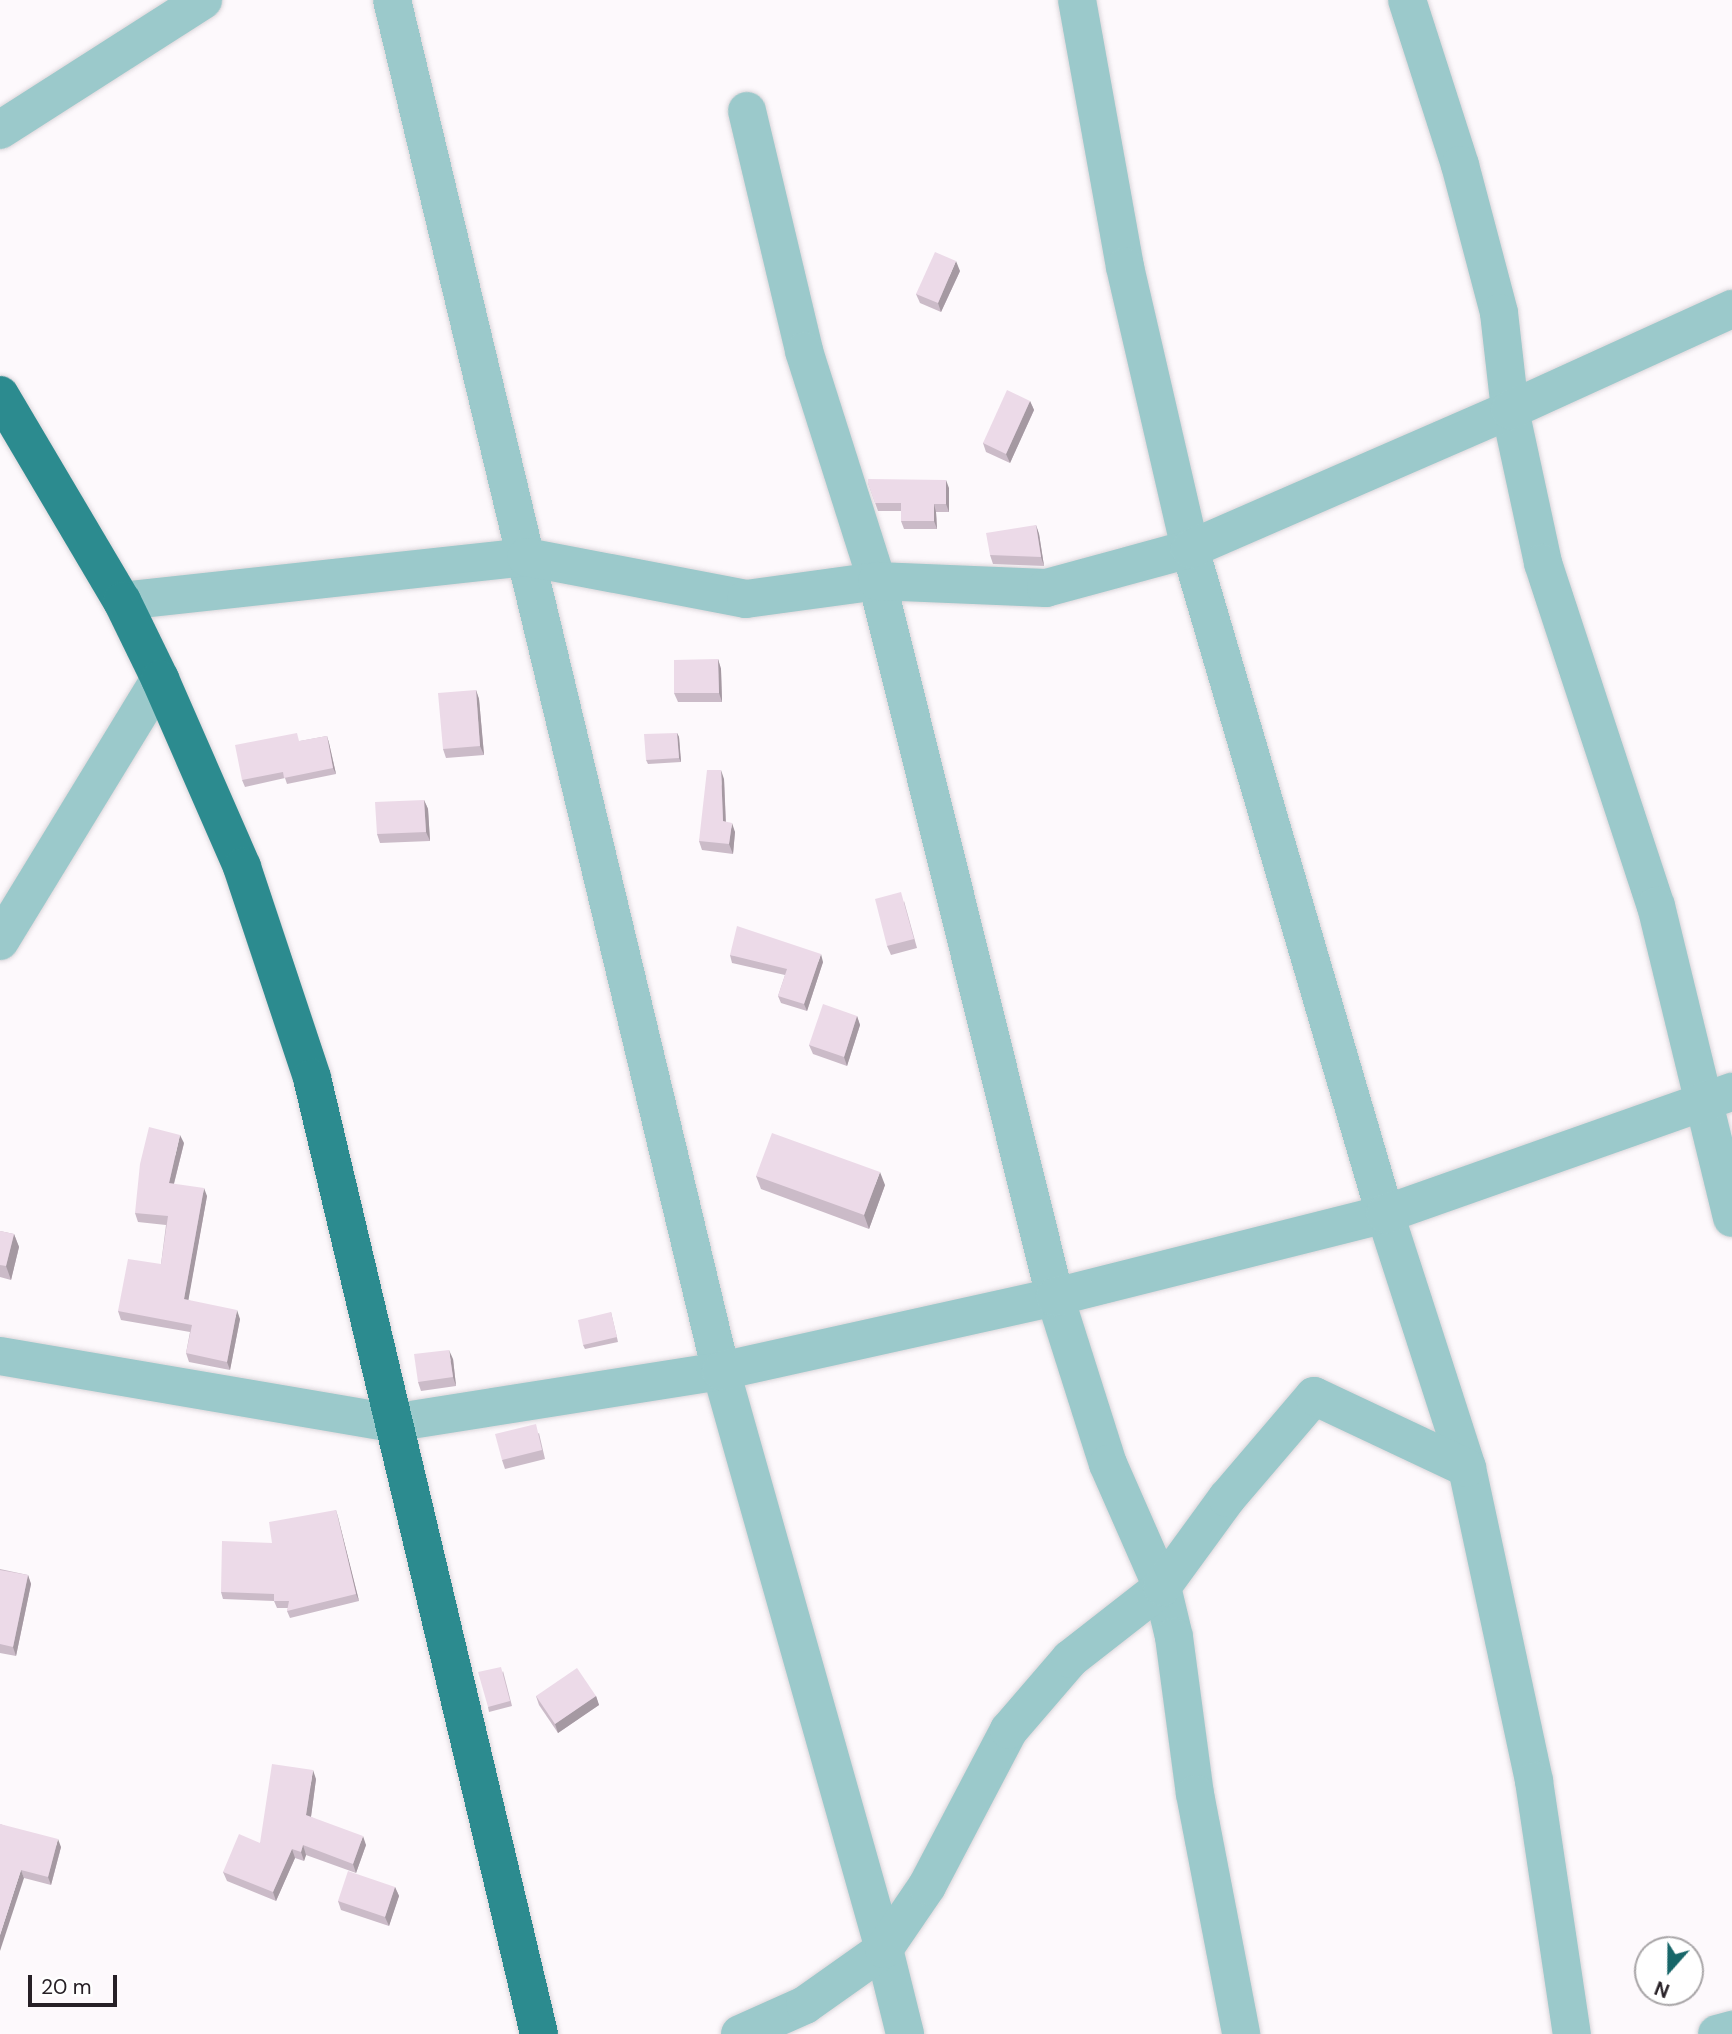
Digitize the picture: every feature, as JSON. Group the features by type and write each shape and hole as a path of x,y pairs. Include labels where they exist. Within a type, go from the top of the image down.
{"highway":[{"path":"0,395 122,601 160,679 242,867 312,1078 539,2034"}],"street":[{"path":"0,130 203,0"},
{"path":"392,0 721,1371 884,1949 905,2034"},
{"path":"1077,0 1125,267 1190,549 1385,1214 1467,1468 1534,1781 1572,2034"},
{"path":"1407,0 1460,165 1499,313 1510,410 1543,563 1717,1096 1732,1218"},
{"path":"747,111 804,351 877,581 1055,1297 1108,1464 1162,1587 1174,1637 1195,1794 1241,2034"},
{"path":"122,601 526,557 746,599 877,581 1046,589 1190,549 1510,410 1732,309"},
{"path":"0,941 160,679"},
{"path":"0,1356 392,1423 721,1371 1055,1297 1385,1214 1717,1096"},
{"path":"740,2034 805,2005 884,1949 928,1886 1009,1730 1070,1659 1162,1587 1227,1498 1314,1396 1467,1468"},
{"path":"1717,2034 1732,2030"}],"building":[{"path":"935,252 956,261 938,303 916,294"},
{"path":"1007,390 1030,401 1006,454 983,443"},
{"path":"868,479 946,480 946,504 934,504 934,521 901,521 901,503 875,503"},
{"path":"1036,525 1041,557 990,555 986,533"},
{"path":"718,659 719,693 674,693 674,660"},
{"path":"476,690 480,746 443,749 438,693"},
{"path":"297,733 299,741 327,736 333,768 284,778 283,772 242,780 235,745"},
{"path":"677,733 679,758 646,760 644,734"},
{"path":"707,770 721,770 723,821 732,823 729,844 699,841"},
{"path":"424,800 426,832 377,834 375,802"},
{"path":"901,892 914,939 887,946 875,899"},
{"path":"737,926 821,954 804,1004 778,996 787,969 730,955"},
{"path":"823,1004 857,1016 844,1057 809,1045"},
{"path":"149,1127 180,1135 169,1183 204,1188 184,1299 237,1310 227,1362 186,1353 192,1325 118,1311 128,1259 161,1264 168,1216 135,1213 140,1164"},
{"path":"772,1133 880,1172 864,1215 756,1176"},
{"path":"0,1231 14,1234 6,1266 0,1265"},
{"path":"611,1312 617,1337 583,1345 578,1320"},
{"path":"449,1350 453,1377 418,1382 414,1354"},
{"path":"536,1424 542,1450 502,1460 495,1434"},
{"path":"336,1510 356,1594 287,1611 289,1601 274,1601 274,1594 221,1592 222,1541 272,1543 269,1522"},
{"path":"0,1570 28,1575 13,1647 0,1644"},
{"path":"501,1667 510,1701 488,1707 478,1672"},
{"path":"577,1668 596,1696 555,1724 536,1696"},
{"path":"272,1764 313,1770 306,1815 363,1836 353,1864 303,1845 301,1852 292,1849 273,1892 223,1872 239,1834 260,1843"},
{"path":"0,1824 58,1839 48,1877 21,1870 0,1935"},
{"path":"348,1871 395,1887 385,1917 338,1901"}]}
